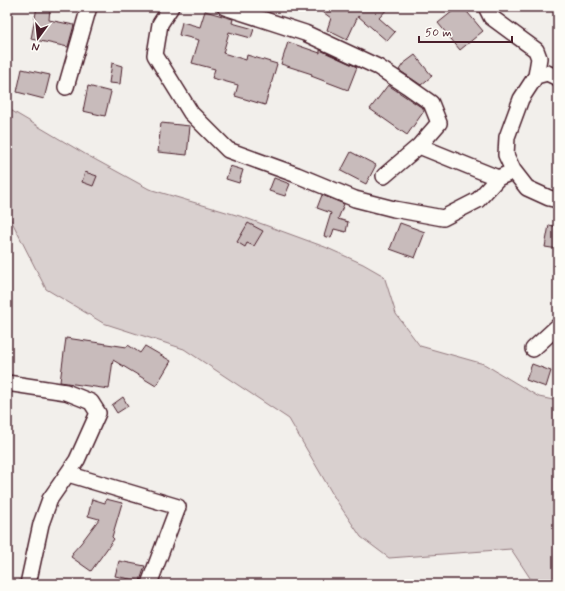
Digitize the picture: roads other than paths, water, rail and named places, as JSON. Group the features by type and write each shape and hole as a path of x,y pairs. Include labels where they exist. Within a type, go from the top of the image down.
{"street":[{"path":"66,88 89,7"},
{"path":"170,7 160,24 155,55 191,113 228,150 297,175 355,199 394,209 443,218 478,200 498,178 513,170"},
{"path":"225,7 305,33 378,67 431,103 439,123 419,146 384,176"},
{"path":"490,10 536,50 539,58 536,76 521,99 507,137 506,155 513,170 527,188 549,198 558,200"},
{"path":"536,76 547,73 558,78"},
{"path":"419,146 498,178"},
{"path":"533,349 558,326"},
{"path":"7,383 66,392 91,402 98,413 77,460 50,500 41,524 28,584"},
{"path":"68,474 178,507 149,584"}]}
